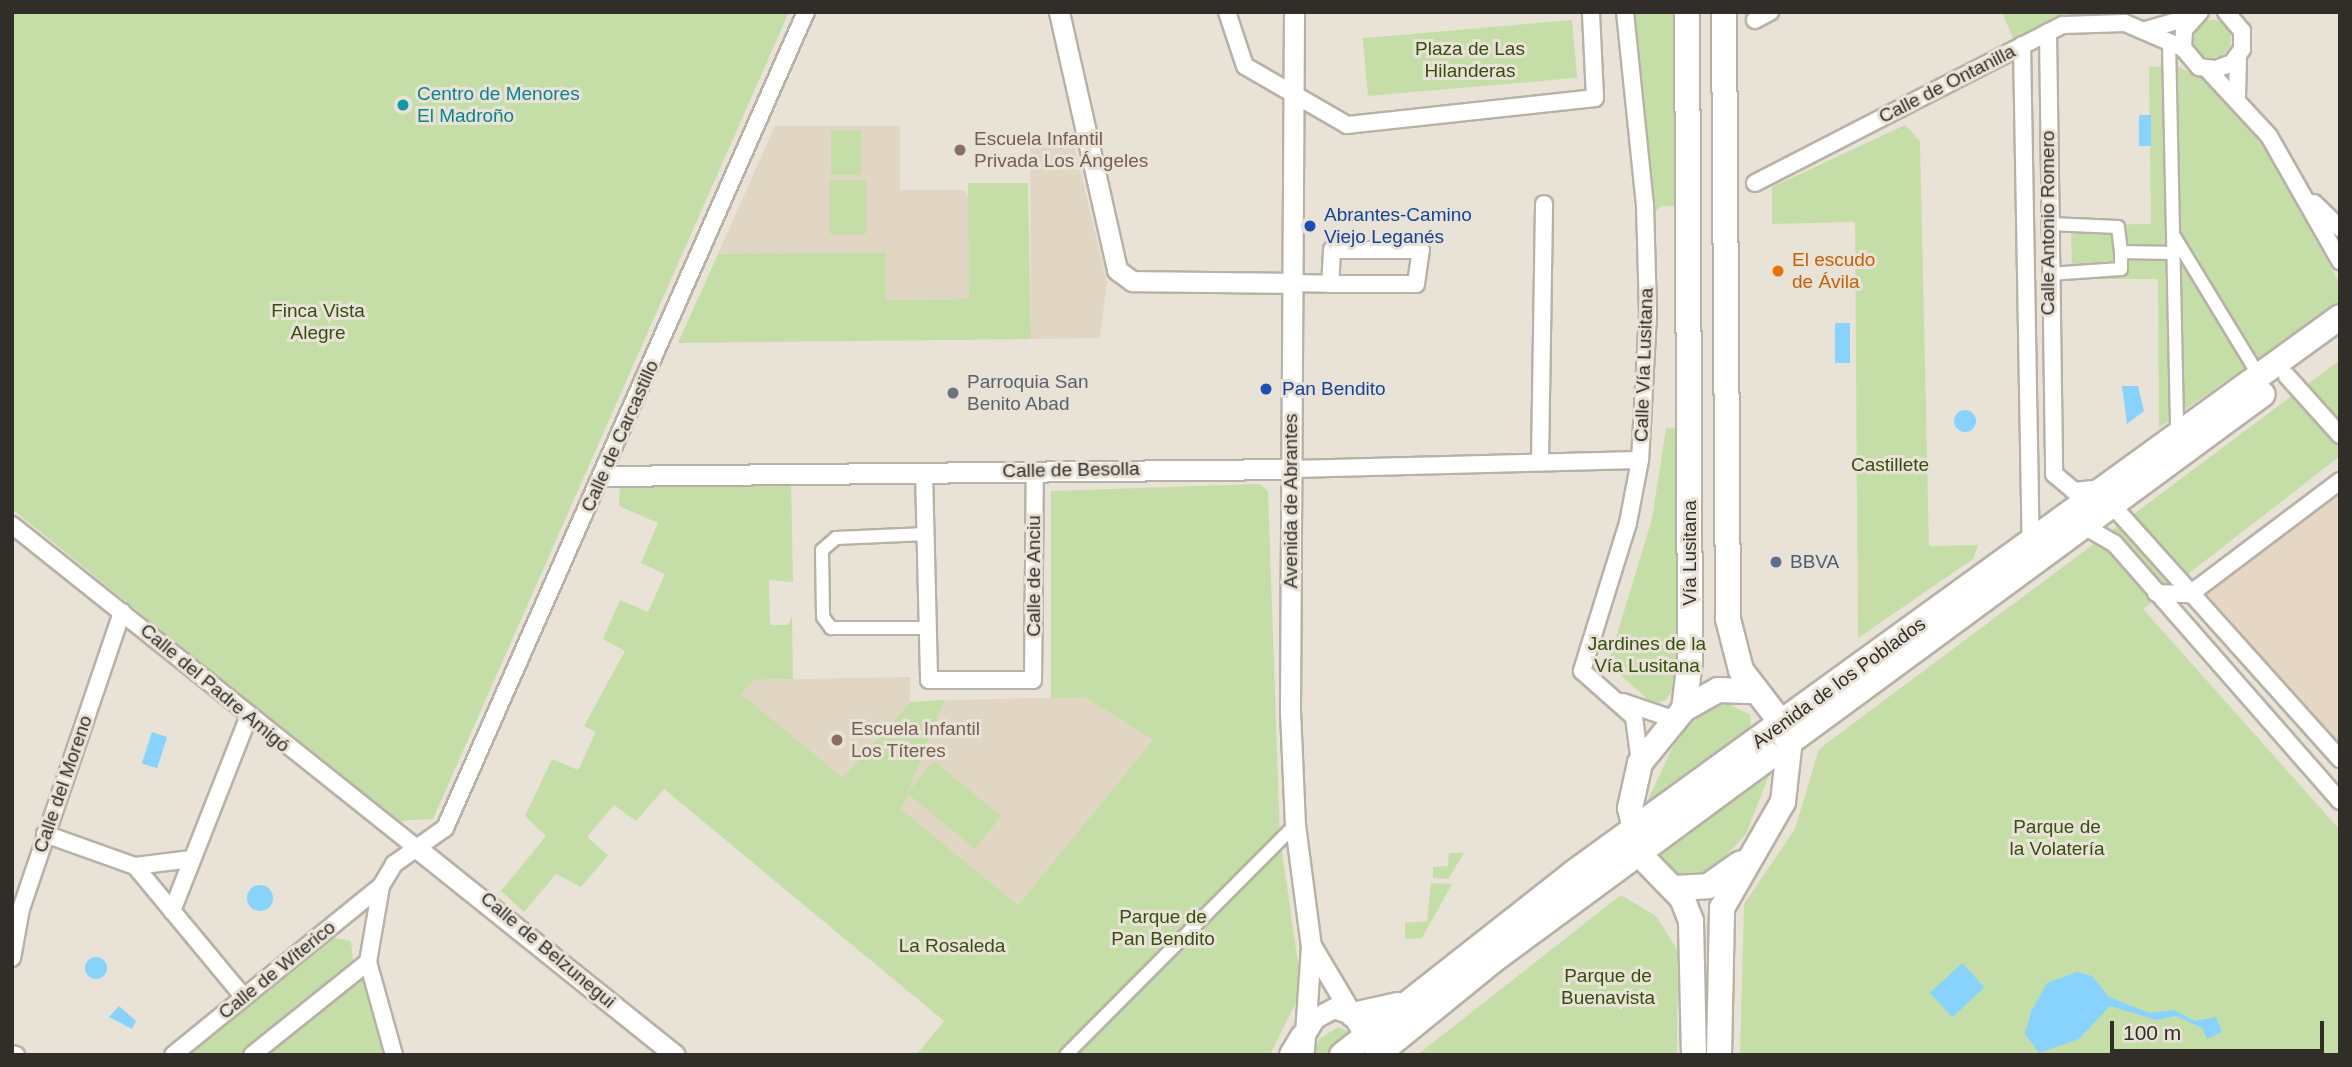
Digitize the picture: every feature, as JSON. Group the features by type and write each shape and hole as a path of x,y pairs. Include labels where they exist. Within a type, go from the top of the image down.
{"main road":[{"name":"Vía Lusitana","path":"1640,763 1679,714 1690,661 1687,12"},
{"name":"Vía Lusitana","path":"1724,12 1728,619 1754,691 1786,736"},
{"name":"Avenida de los Poblados","path":"2110,497 2177,436 2340,317"},
{"name":"Avenida de los Poblados","path":"1409,1013 1632,830 1786,736 2085,514 2340,337"},
{"name":"Avenida de los Poblados","path":"1342,1055 1642,857 1786,736 2031,544 2085,514"},
{"path":"1679,714 1718,690 1754,691"},
{"path":"1718,1055 1718,977 1722,908 1783,802 1786,736"},
{"path":"1640,763 1632,830 1642,857 1674,888 1691,921 1694,1055"},
{"path":"1674,888 1708,886 1754,852"},
{"path":"1367,1040 1409,1013"},
{"path":"1396,1055 1409,1013"}],"street":[{"name":"Calle de Carcastillo","path":"381,886 394,864 445,828 806,12"},
{"path":"1059,12 1118,270 1132,281 1330,284 1416,284 1421,250 1332,250 1330,284"},
{"path":"1227,12 1245,66 1347,125 1595,98 1591,12"},
{"name":"Avenida de Abrantes","path":"1294,12 1290,93 1295,825 1311,946 1300,1049"},
{"name":"Calle Vía Lusitana","path":"1625,12 1645,205 1648,314 1640,460 1628,523 1583,671 1633,717 1640,763"},
{"path":"1755,20 1770,12"},
{"path":"2226,12 2242,31"},
{"path":"2236,98 2244,12"},
{"path":"2177,436 2173,253 2176,45 2197,14"},
{"name":"Calle de Ontanilla","path":"2146,30 2197,14"},
{"name":"Calle de Ontanilla","path":"1755,183 2048,32 2094,20 2146,30 2176,45 2207,69"},
{"name":"Calle Antonio Romero","path":"2048,32 2049,415 2054,474"},
{"name":"Calle Antonio Romero","path":"2022,45 2031,544"},
{"path":"2207,69 2224,67 2238,56"},
{"path":"2207,69 2236,98 2305,193 2340,261"},
{"path":"2305,193 2340,228"},
{"path":"1540,462 1544,204"},
{"path":"2049,224 2118,227 2121,252 2121,270 2049,274"},
{"path":"2173,233 2259,376"},
{"path":"2121,252 2173,253"},
{"path":"2287,376 2340,435"},
{"name":"Calle de Besolla","path":"602,476 1292,469 1640,460"},
{"name":"Calle de Anciu","path":"928,628 929,680 1033,680 1035,471"},
{"path":"924,472 926,534 928,628 831,628 823,617 822,551 836,538 926,534"},
{"path":"2031,475 2054,474 2074,491 2110,497 2190,594 2340,760"},
{"path":"2156,593 2190,594 2340,481"},
{"path":"2085,514 2340,801"},
{"name":"Calle del Padre Amigó","path":"12,525 418,849"},
{"name":"Calle del Moreno","path":"12,958 45,834 122,612"},
{"name":"Calle Vía Lusitana","path":"1613,697 1679,714"},
{"path":"172,911 249,716"},
{"path":"1066,1055 1295,825"},
{"path":"45,834 135,866 192,859"},
{"name":"Calle de Belzunegui","path":"418,849 675,1055"},
{"path":"135,866 243,996"},
{"path":"381,886 368,962 394,1055"},
{"name":"Calle de Witerico","path":"173,1055 381,886"},
{"name":"Avenida de Abrantes","path":"1311,946 1367,1040"},
{"path":"252,1055 368,962"},
{"name":"Avenida de Abrantes","path":"1300,1049 1315,1018 1334,1008 1367,1040"}],"shaded area":[{"path":"775,126 900,126 900,190 964,190 969,199 970,299 886,300 886,253 718,254"},
{"path":"1049,138 1072,139 1074,145 1107,281 1100,338 1031,339 1030,146"},
{"path":"2340,481 2340,759 2190,594"},
{"name":"Escuela Infantil Los Títeres","path":"910,677 910,702 843,779 740,694 754,680"},
{"path":"1084,697 1153,740 1018,905 901,809 945,700"}],"green space":[{"name":"Finca Vista Alegre","path":"12,12 789,12 433,819 396,821 12,509"},
{"path":"1632,12 1680,12 1680,206 1661,206 1651,216"},
{"path":"2002,12 2068,12 2014,41"},
{"name":"Plaza de Las Hilanderas","path":"1572,20 1577,78 1368,96 1363,38"},
{"path":"2212,20 2225,26 2231,39 2225,52 2212,58 2199,52 2193,39 2199,26"},
{"path":"2177,66 2200,77 2263,145 2340,284 2340,301 2159,428 2158,279 2072,279 2071,225 2151,224 2149,67"},
{"name":"Castillete","path":"1905,125 1920,141 1929,546 1978,545 1973,559 1858,638 1855,222 1772,224 1772,187"},
{"path":"831,130 861,130 861,175 831,175"},
{"path":"830,180 866,180 866,234 830,234"},
{"path":"968,183 1028,183 1031,339 678,343 718,254 886,253 886,300 969,299"},
{"name":"Parque de la Volatería","path":"2340,360 2340,456 2143,609 2340,830 2340,1055 1740,1055 1744,904 1795,829 1819,749"},
{"name":"Jardines de la Vía Lusitana","path":"1684,427 1684,630 1675,686 1666,700 1653,704 1608,664 1652,519 1666,428"},
{"name":"Parque de Pan Bendito","path":"791,480 793,582 769,580 770,625 788,625 792,616 793,679 754,680 741,694 843,778 910,702 945,700 908,792 934,761 1001,816 975,849 908,794 901,809 1018,905 1153,740 1084,697 1051,698 1051,491 1260,484 1268,491 1280,838 1302,990 1270,1055 916,1055 944,1021 664,789 636,821 614,805 587,837 608,855 581,887 556,874 524,912 501,891 546,836 525,816 552,759 578,770 596,732 584,726 625,651 603,639 620,600 648,612 665,574 641,563 658,523 619,506 620,485"},
{"path":"1726,703 1751,715 1750,731 1645,806 1678,736 1706,710"},
{"path":"1770,773 1746,834 1709,874 1679,880 1661,862 1661,854"},
{"path":"1449,853 1464,853 1448,879 1433,878 1433,867 1448,866"},
{"path":"1431,883 1452,884 1422,938 1405,939 1405,923 1427,921"},
{"name":"Parque de Buenavista","path":"1621,895 1656,916 1678,951 1677,1055 1417,1055"},
{"path":"329,937 351,941 353,961 341,972 240,1055 186,1055"},
{"path":"368,962 394,1055 252,1055"},
{"path":"1338,1027 1352,1033 1326,1055 1314,1055 1319,1039"}],"water":[{"path":"2139,115 2151,115 2151,146 2139,146"},
{"path":"1835,323 1850,323 1850,363 1835,363"},
{"path":"2122,386 2138,386 2144,411 2127,424"},
{"path":"1965,410 1973,413 1976,421 1973,429 1965,432 1957,429 1954,421 1957,413"},
{"path":"152,732 167,737 157,768 142,763"},
{"path":"260,885 269,889 273,898 269,907 260,911 251,907 247,898 251,889"},
{"path":"92,957 100,957 107,964 107,972 100,979 92,979 85,972 85,964"},
{"path":"1962,963 1985,987 1952,1017 1930,993"},
{"path":"2077,972 2092,976 2109,997 2149,1013 2174,1010 2195,1021 2216,1017 2222,1032 2207,1039 2202,1028 2176,1016 2156,1020 2110,1006 2079,1039 2039,1053 2025,1034 2031,1012 2047,983"},
{"path":"119,1006 136,1021 132,1029 109,1017"}],"place":[{"name":"Centro de Menores El Madroño","path":"403,105"},
{"name":"Escuela Infantil Privada Los Ángeles","path":"960,150"},
{"name":"Abrantes-Camino Viejo Leganés","path":"1310,226"},
{"name":"El escudo de Ávila","path":"1778,271"},
{"name":"Pan Bendito","path":"1266,389"},
{"name":"Parroquia San Benito Abad","path":"953,393"},
{"name":"BBVA","path":"1776,562"},
{"name":"Escuela Infantil Los Títeres","path":"837,740"}],"park label":[{"name":"La Rosaleda","path":"952,946"}]}
